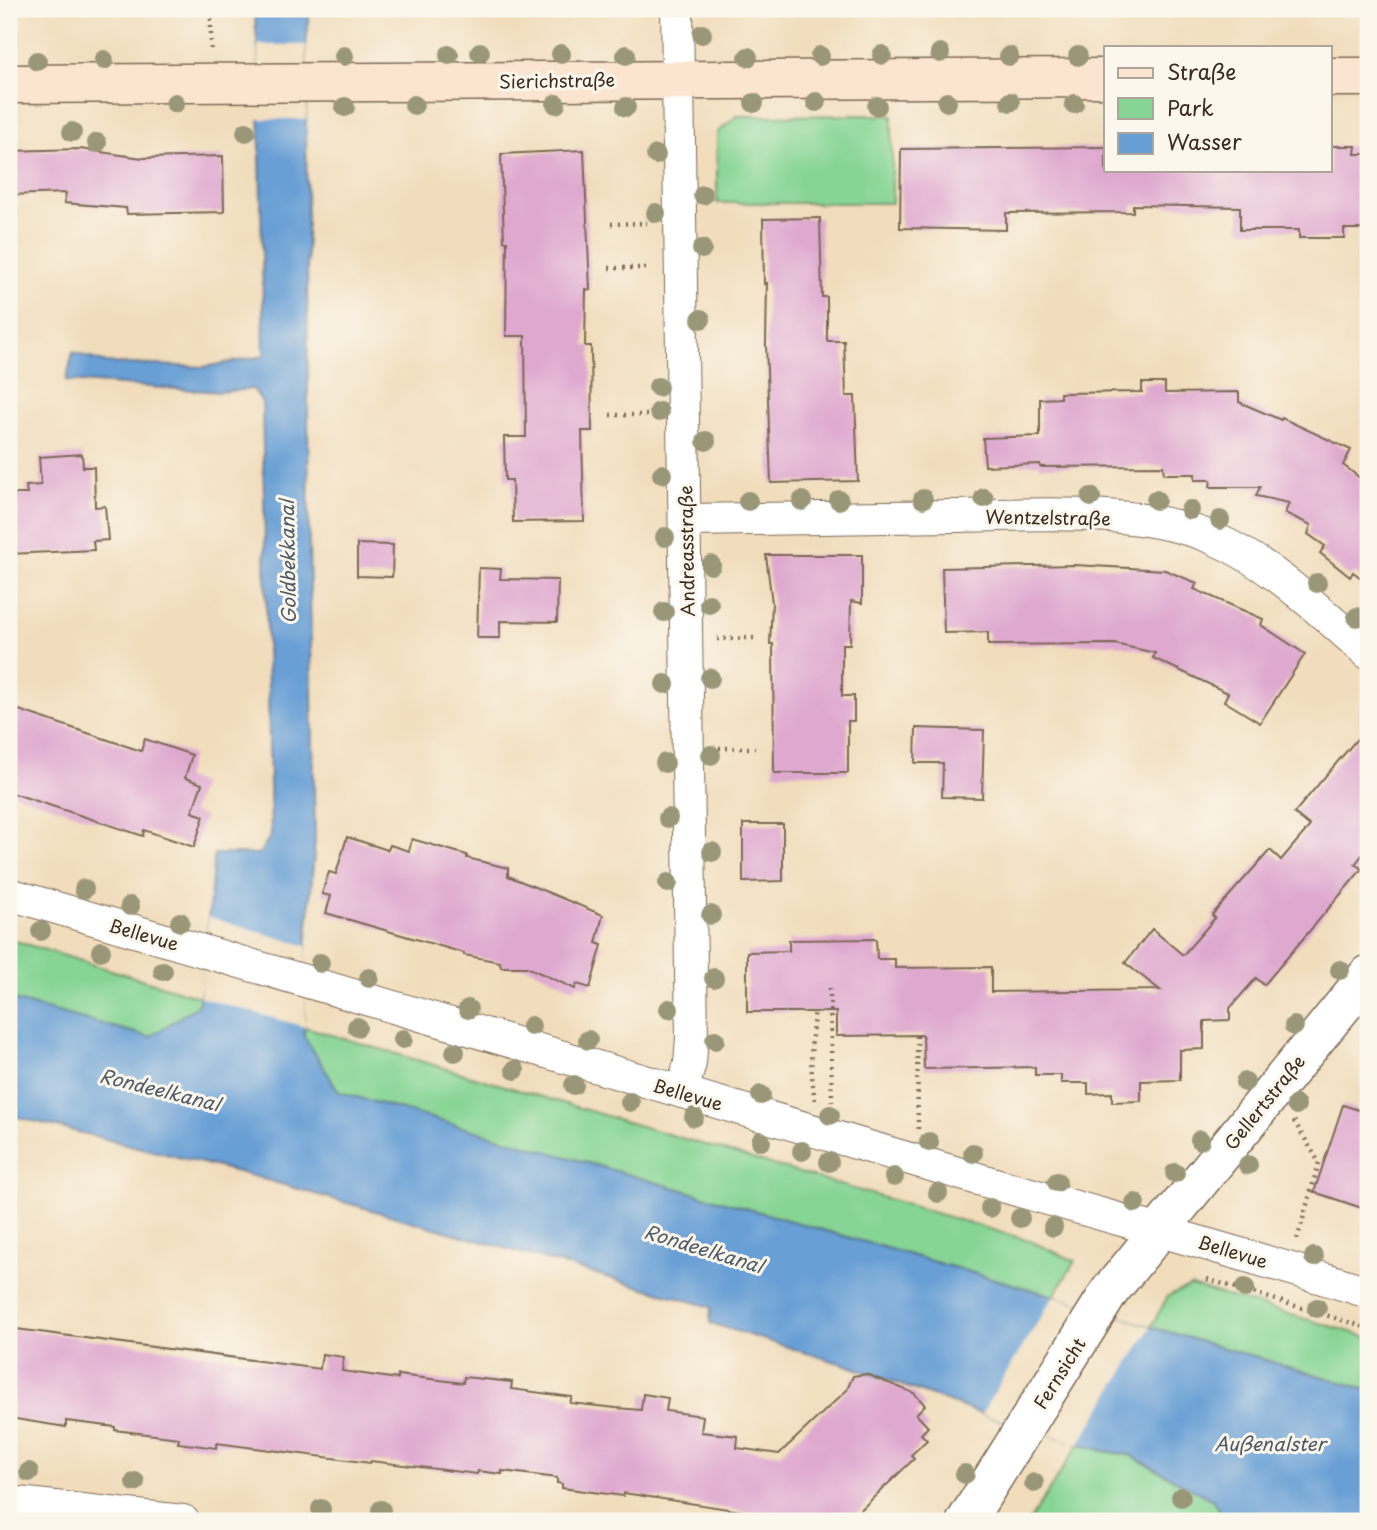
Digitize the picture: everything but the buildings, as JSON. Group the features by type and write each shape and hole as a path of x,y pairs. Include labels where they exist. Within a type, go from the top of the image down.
{"main road":[{"path":"1332,77 1368,77"},
{"name":"Sierichstraße","path":"9,84 1104,78"}],"street":[{"name":"Andreasstraße","path":"677,9 692,1038 690,1063 682,1092"},
{"name":"Wentzelstraße","path":"686,520 1074,515 1157,522 1186,528 1245,554 1291,586 1368,653"},
{"name":"Bellevue","path":"9,894 306,984 1159,1230 1368,1293"},
{"name":"Gellertstraße","path":"1159,1230 1368,975"},
{"name":"Fernsicht","path":"966,1521 1098,1310 1125,1270 1159,1230"},
{"path":"9,1502 183,1521"}],"path":[{"path":"211,9 211,50"},
{"path":"611,224 647,223"},
{"path":"609,268 648,268"},
{"path":"610,415 650,415"},
{"path":"717,639 757,638"},
{"path":"719,748 755,748"},
{"path":"830,988 832,1106"},
{"path":"815,1010 811,1038 811,1078 815,1101"},
{"path":"917,1036 918,1130"},
{"path":"1294,1121 1319,1162 1296,1241"},
{"path":"1199,1277 1368,1328"}],"green space":[{"path":"892,115 892,203 717,203 717,133 737,116"},
{"path":"9,939 200,997 198,1006 150,1037 9,999"},
{"path":"305,1027 1030,1241 1075,1261 1054,1296 339,1092 304,1036"},
{"path":"1191,1286 1368,1337 1368,1390 1151,1327 1168,1296"},
{"path":"1079,1444 1130,1455 1213,1500 1225,1521 1029,1521"}],"water":[{"path":"254,9 310,9 306,46 306,110 309,544 315,839 306,953 304,1036 339,1092 1054,1296 1368,1390 1368,1521 1225,1521 1213,1500 1130,1455 1104,1451 990,1417 846,1365 710,1323 711,1307 242,1173 9,1115 9,999 150,1037 198,1005 214,854 259,854 271,835 262,402 253,389 220,392 66,381 73,352 106,363 204,367 264,356 258,52"}],"pier":[{"path":"258,45 306,45 306,119 258,119"},
{"path":"208,917 307,946 305,1027 200,997"},
{"path":"1054,1296 1151,1327 1079,1444 981,1414"}],"water label":[{"name":"Goldbekkanal","path":"287,562"},
{"name":"Rondeelkanal","path":"160,1089"},
{"name":"Rondeelkanal","path":"704,1248"},
{"name":"Außenalster","path":"1270,1443"}]}
